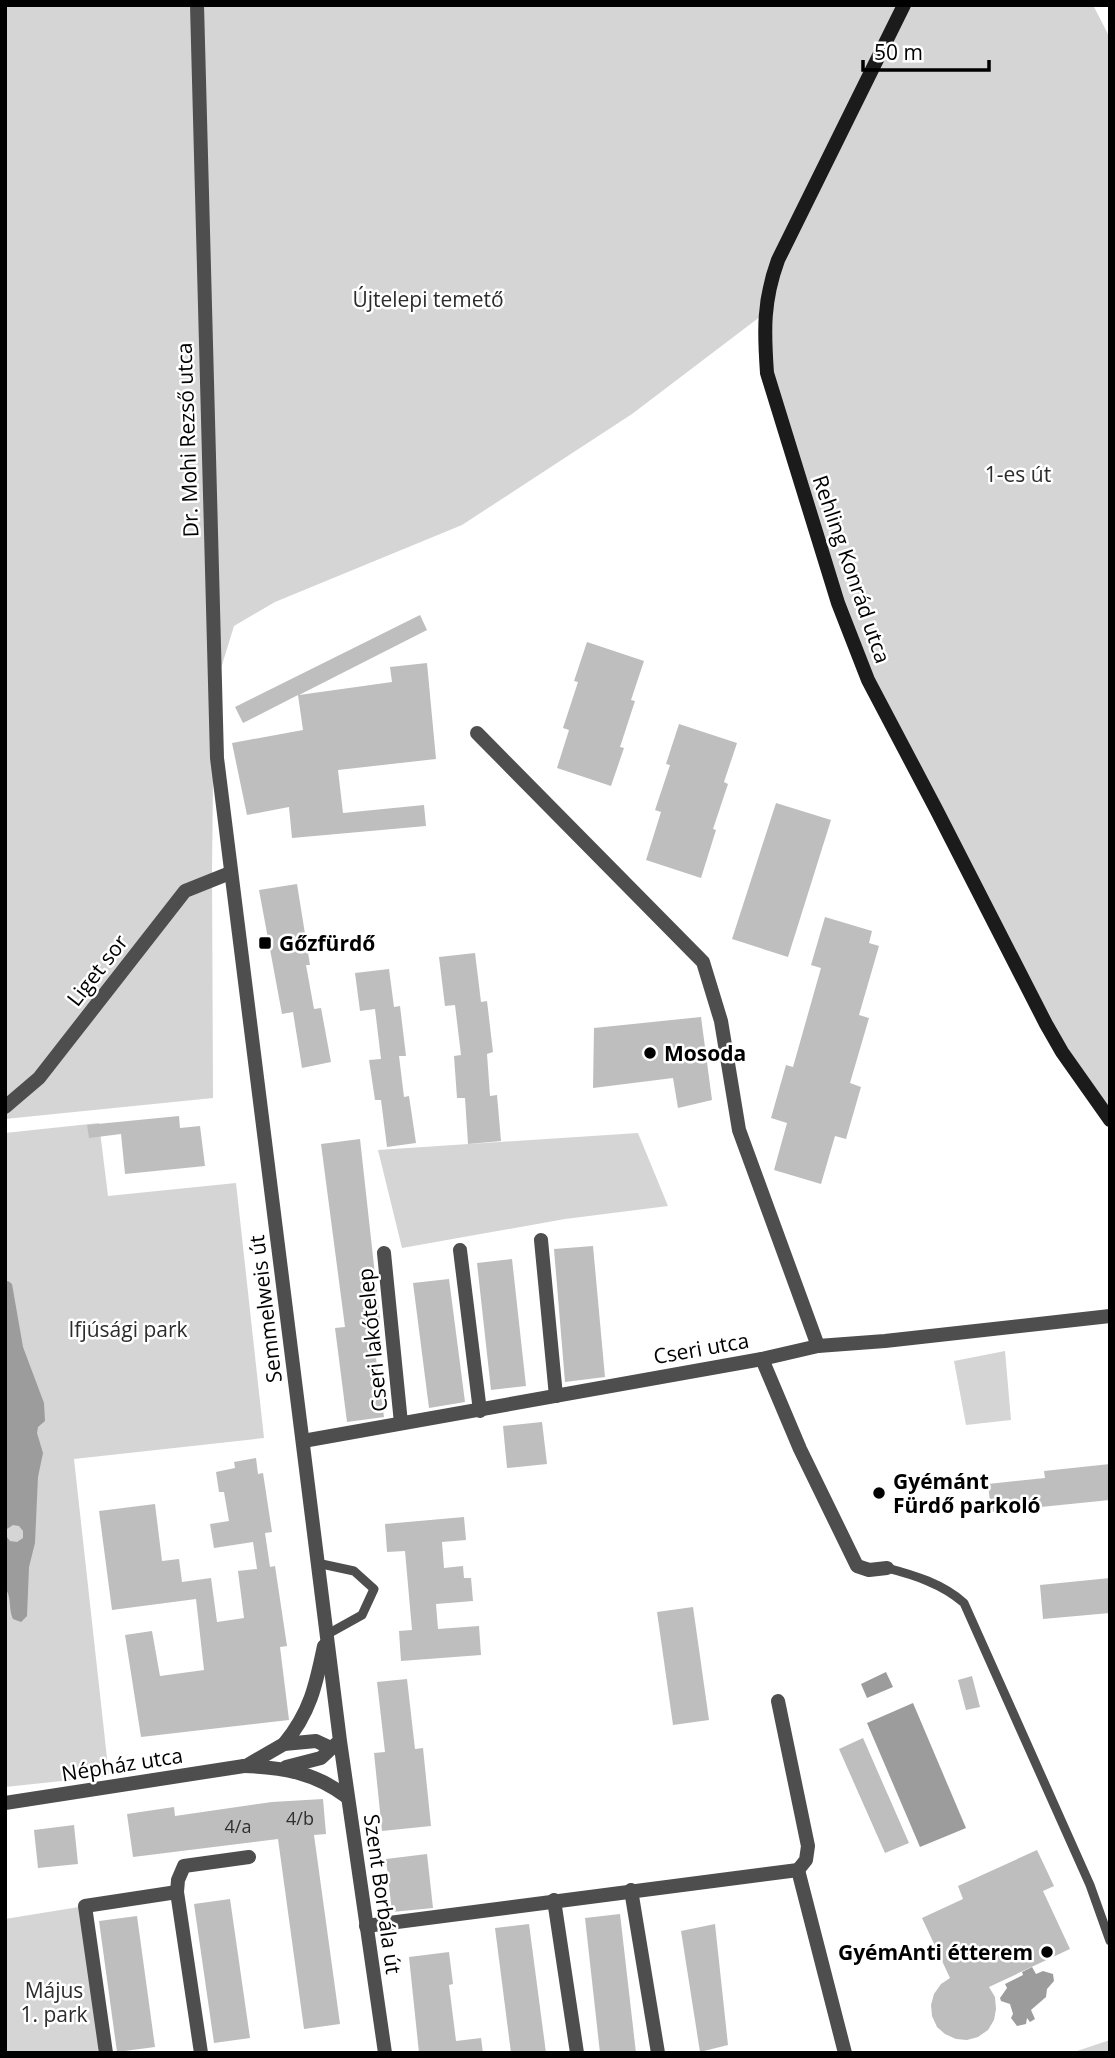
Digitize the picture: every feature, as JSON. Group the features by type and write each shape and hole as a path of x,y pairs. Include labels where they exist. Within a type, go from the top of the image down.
{"main road":[{"name":"Rehling Konrád utca","path":"904,5 778,260 768,287 765,340 767,373 838,603 868,680 1046,1024 1062,1052 1110,1120"}],"street":[{"name":"Dr. Mohi Rezső utca","path":"197,5 217,758 230,873"},
{"path":"477,733 703,962 721,1021 739,1130 818,1346"},
{"name":"Liget sor","path":"5,1107 39,1077 185,891 230,873"},
{"name":"Semmelweis út","path":"230,873 303,1441 337,1747"},
{"path":"541,1240 556,1396"},
{"path":"460,1250 480,1411"},
{"name":"Cseri lakótelep","path":"384,1252 401,1423"},
{"name":"Cseri utca","path":"303,1441 762,1359 818,1346 1110,1316"},
{"path":"762,1359 800,1449 857,1566 869,1570 887,1568"},
{"path":"244,1766 284,1744 300,1725 311,1701 326,1635"},
{"path":"366,1926 798,1870 806,1860 808,1846 778,1701"},
{"path":"284,1744 316,1741 337,1747"},
{"path":"284,1768 321,1758 337,1747"},
{"name":"Szent Borbála út","path":"337,1747 347,1797 385,2053"},
{"path":"244,1766 284,1768 315,1777 332,1785 347,1797"},
{"name":"Népház utca","path":"5,1803 244,1766"},
{"path":"201,2053 177,1892 178,1880 184,1866 249,1857"},
{"path":"798,1870 845,2053"},
{"path":"631,1890 658,2053"},
{"path":"106,2053 85,1906 177,1892"},
{"path":"554,1900 577,2053"}],"lane":[{"path":"317,1563 354,1571 374,1588 362,1615 326,1635"},
{"path":"887,1568 910,1573 952,1592 964,1603 1090,1885 1110,1941"}],"green space":[{"path":"5,5 1093,5 1110,38 1110,1120 1062,1052 868,680 767,373 765,313 632,414 462,525 275,602 234,626 214,691 213,1098 5,1119"},
{"name":"Ifjúsági park","path":"99,1123 108,1196 236,1183 264,1438 74,1459 109,1776 5,1787 5,1133"},
{"path":"638,1133 668,1206 565,1219 402,1248 378,1150"},
{"path":"1005,1351 1011,1420 966,1425 954,1361"},
{"name":"Május 1. park","path":"85,1906 111,2053 5,2053 5,1919"},
{"path":"1110,2040 1110,2053 1071,2053"}],"shaded area":[{"path":"5,1282 12,1284 23,1347 44,1403 45,1421 38,1427 37,1433 43,1453 38,1477 35,1543 29,1567 27,1616 21,1622 13,1619 5,1588","holes":["13,1525 19,1526 23,1531 23,1538 17,1542 10,1541 6,1536 7,1529"]},
{"path":"886,1672 893,1687 867,1698 861,1684"},
{"path":"913,1703 966,1828 920,1847 867,1723"},
{"path":"1032,1967 1036,1974 1043,1971 1053,1974 1054,1981 1047,1989 1046,1997 1031,2010 1035,2019 1030,2022 1027,2018 1026,2024 1017,2026 1011,2018 1013,2014 1010,2004 1000,1998 1007,1988 1005,1984"}],"building":[{"path":"420,615 427,630 299,695 392,682 390,667 427,663 436,759 338,770 343,813 424,805 426,826 292,838 289,807 247,815 232,743 303,730 298,695 243,723 235,707"},
{"path":"587,642 644,661 620,747 624,748 611,786 557,768 569,730 563,728 578,682 574,681"},
{"path":"679,724 737,743 724,782 728,784 701,878 646,860 661,812 655,810 670,765 666,764"},
{"path":"776,803 831,820 788,957 732,939"},
{"path":"297,884 314,1009 321,1008 331,1062 302,1068 293,1012 282,1014 259,890"},
{"path":"825,917 872,931 869,943 879,946 859,1015 869,1018 850,1083 861,1087 846,1139 835,1136 821,1184 774,1170 787,1123 771,1118 786,1065 793,1067 821,968 811,965"},
{"path":"475,953 481,1002 487,1001 493,1052 487,1054 490,1096 497,1095 501,1141 468,1144 465,1098 457,1098 454,1056 461,1055 455,1005 445,1006 439,957"},
{"path":"389,969 394,1007 400,1006 406,1056 399,1056 404,1097 409,1096 416,1143 387,1147 381,1100 375,1100 369,1060 381,1059 375,1009 360,1011 355,973"},
{"name":"Mosoda","path":"701,1017 712,1100 678,1108 673,1078 593,1088 594,1028"},
{"path":"179,1116 180,1128 200,1126 205,1166 125,1174 121,1134 89,1138 87,1125"},
{"path":"360,1139 380,1320 371,1321 384,1417 347,1422 335,1328 345,1327 321,1144"},
{"path":"593,1246 605,1377 565,1382 554,1249"},
{"path":"512,1259 526,1386 491,1390 477,1263"},
{"path":"449,1279 465,1402 429,1408 413,1283"},
{"path":"542,1422 547,1464 507,1468 503,1426"},
{"path":"256,1458 258,1474 263,1473 272,1532 265,1533 270,1567 275,1566 287,1646 280,1647 289,1720 141,1737 125,1635 152,1631 160,1676 204,1670 196,1599 112,1610 99,1511 155,1504 162,1561 179,1559 182,1582 211,1578 217,1622 244,1618 238,1571 257,1569 253,1542 214,1548 210,1524 229,1521 224,1492 219,1492 216,1472 235,1468 234,1462"},
{"path":"1110,1464 1110,1500 991,1512 988,1484 1045,1478 1044,1471"},
{"path":"464,1517 466,1540 442,1542 444,1568 463,1566 464,1578 471,1578 473,1601 436,1604 438,1629 479,1626 481,1655 401,1661 399,1631 412,1630 405,1551 387,1552 385,1524"},
{"path":"1110,1578 1110,1613 1043,1619 1040,1585"},
{"path":"693,1607 709,1720 673,1725 657,1612"},
{"path":"972,1676 980,1707 966,1710 958,1680"},
{"path":"407,1679 415,1749 423,1748 431,1826 382,1831 374,1753 385,1752 377,1682"},
{"path":"863,1738 909,1843 885,1853 839,1749"},
{"path":"323,1799 326,1834 314,1835 340,2024 304,2029 278,1839 133,1857 127,1814 174,1807 175,1816 272,1802"},
{"path":"74,1825 78,1864 38,1868 34,1830"},
{"path":"1037,1850 1054,1886 1043,1891 1070,1949 989,1987 995,1997 994,2020 988,2030 978,2037 956,2039 945,2034 937,2027 931,2005 941,1984 950,1978 922,1918 963,1899 958,1886"},
{"path":"427,1854 433,1908 392,1912 386,1859"},
{"path":"230,1899 250,2038 214,2043 194,1904"},
{"path":"620,1914 636,2053 600,2053 585,1918"},
{"path":"137,1916 155,2047 117,2052 99,1921"},
{"path":"529,1924 546,2053 511,2053 495,1928"},
{"path":"715,1924 728,2045 700,2052 681,1931"},
{"path":"449,1952 453,1984 449,1985 456,2041 481,2038 483,2053 419,2053 409,1957"}],"place":[{"name":"Gőzfürdő","path":"265,943"},
{"name":"Mosoda","path":"650,1053"},
{"name":"Gyémánt Fürdő parkoló","path":"879,1493"},
{"name":"GyémAnti étterem","path":"1047,1952"}],"park label":[{"name":"Újtelepi temető","path":"428,299"},
{"name":"1-es út","path":"1018,474"}]}
